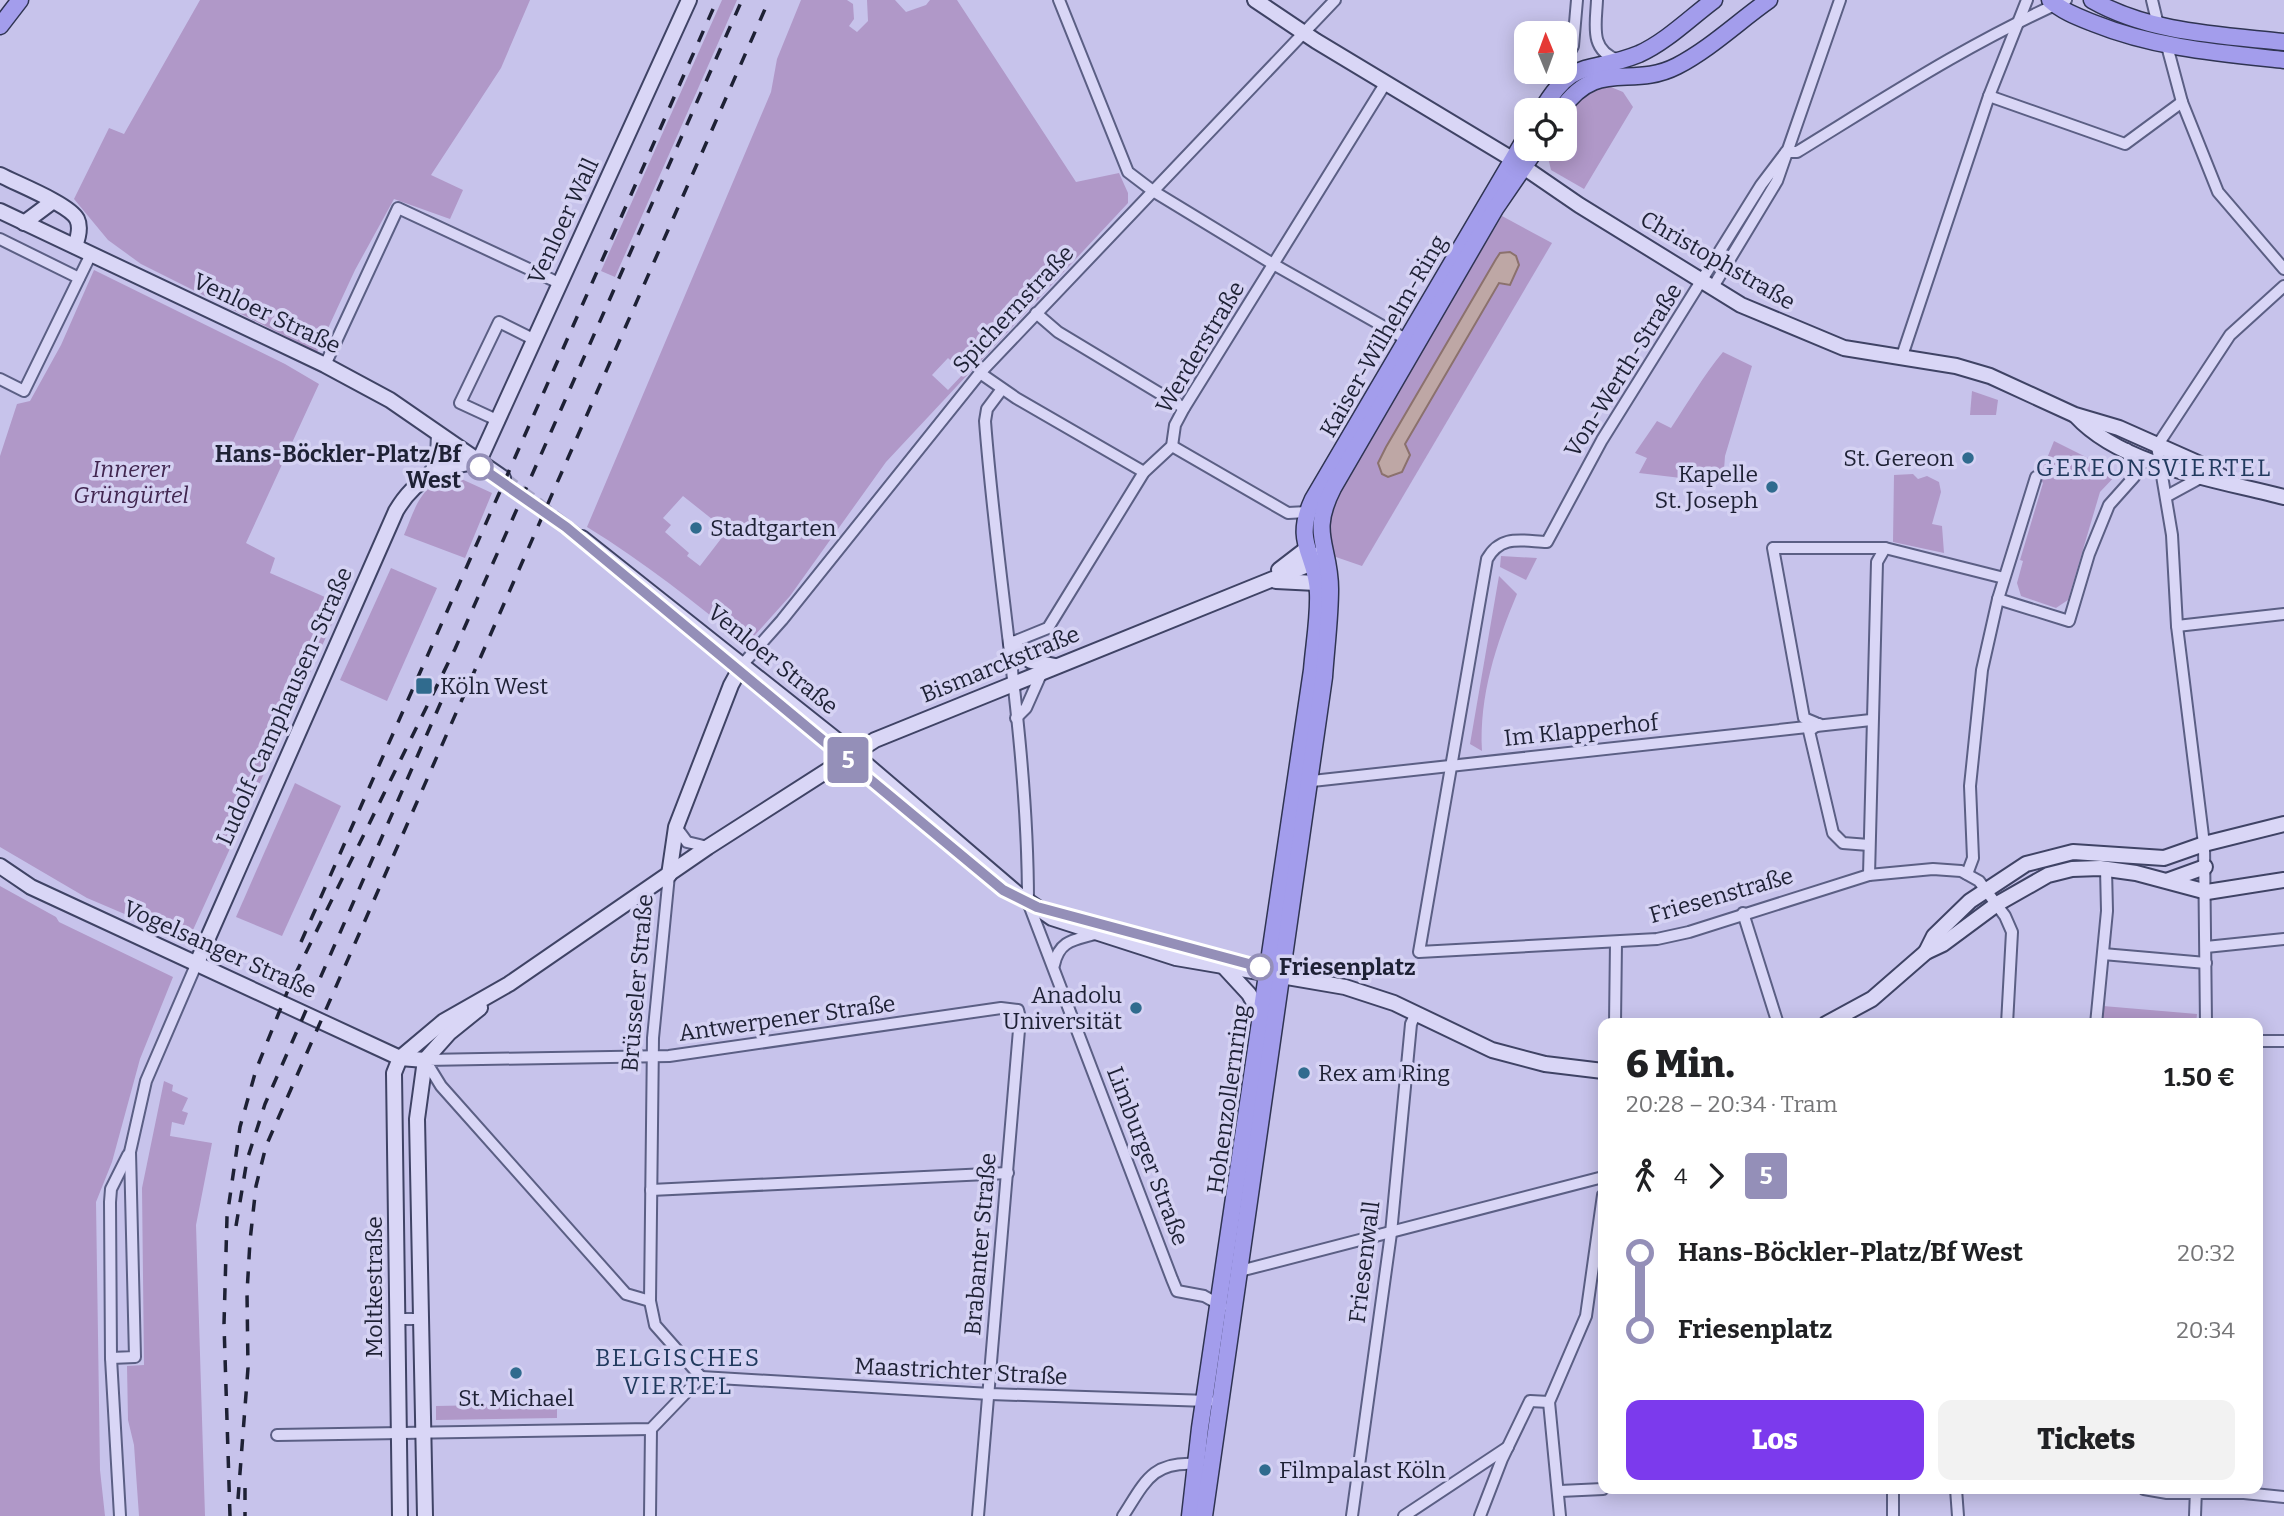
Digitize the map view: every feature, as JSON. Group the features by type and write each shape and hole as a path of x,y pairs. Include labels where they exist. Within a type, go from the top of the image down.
{"main road":[{"path":"0,26 20,0"},
{"path":"1577,70 1618,60 1653,46 1714,0"},
{"path":"1569,98 1586,83 1677,66 1769,0"},
{"path":"2092,0 2158,25 2284,41"},
{"path":"2057,2 2113,31 2167,46 2284,60"},
{"name":"Kaiser-Wilhelm-Ring","path":"1308,557 1304,527 1307,512 1495,209 1521,161"},
{"name":"Kaiser-Wilhelm-Ring","path":"1328,567 1320,524 1326,502 1412,342"},
{"name":"Hohenzollernring","path":"1190,1516 1196,1464 1230,1331 1240,1271 1275,976 1302,783 1318,592 1308,557"},
{"name":"Hohenzollernring","path":"1302,783 1324,677 1329,610 1328,567"},
{"name":"Hohenzollernring","path":"1204,1516 1220,1304 1262,1019 1275,976"}],"street":[{"name":"Venloer Wall","path":"479,461 690,0"},
{"path":"1059,0 1128,172 1153,191 1273,264 1412,342"},
{"name":"Christophstraße","path":"1255,0 1385,84 1519,163 1579,205 1734,301 1810,336 1844,348 1956,366 1990,376 2076,415"},
{"name":"Spichernstraße","path":"743,665 980,373 1335,0"},
{"path":"1575,21 1577,0"},
{"path":"1597,0 1595,40 1604,53 1618,60"},
{"name":"Von-Werth-Straße","path":"1453,765 1487,559 1504,540 1547,542 1602,440 1708,284 1762,186 1786,152 1840,0"},
{"path":"1902,359 1989,96 2028,0"},
{"path":"2152,0 2158,25"},
{"path":"1786,152 1797,152 1909,83 2057,2"},
{"path":"2167,46 2182,102 2218,192 2284,269"},
{"name":"Werderstraße","path":"1010,643 1048,628 1144,472 1172,446 1175,425 1184,408 1385,84"},
{"path":"1989,96 2125,144 2182,102"},
{"path":"0,175 77,218 79,228 75,246"},
{"path":"24,223 52,202"},
{"path":"325,365 398,208 559,283"},
{"name":"Venloer Straße","path":"0,211 325,365 390,400 503,478"},
{"path":"0,239 79,278"},
{"path":"0,379 24,391 91,254"},
{"path":"2206,1018 2207,892 2204,844 2178,626 2166,496 2157,446 2230,335 2284,286"},
{"path":"1036,313 1058,332 1184,408"},
{"path":"499,421 460,403 499,322 535,340"},
{"path":"980,373 1002,389 1144,472"},
{"path":"1002,389 987,409 985,421 1010,643 1027,841 1028,902 1052,918 1176,958 1345,987 1416,1013 1492,1050 1545,1064 1598,1070"},
{"path":"2076,415 2100,420 2201,464 2235,484"},
{"path":"2076,415 2085,425 2161,466 2200,478 2284,497"},
{"name":"Ludolf-Camphausen-Straße","path":"196,965 390,522 407,493 428,474 436,461 437,433"},
{"path":"1172,446 1288,513 1307,512"},
{"path":"1998,599 2069,621 2089,554 2109,505 2134,477 2127,449"},
{"path":"428,474 479,461"},
{"path":"2007,1018 2012,932 1997,904 1984,888 1967,874 1973,858 1970,786 1982,670 1998,599 2036,477"},
{"path":"2166,496 2200,478"},
{"name":"Venloer Straße","path":"582,538 853,753 1028,902"},
{"path":"1819,724 1804,718 1773,548 1885,548 2004,578"},
{"path":"1869,875 1877,562 1885,548"},
{"path":"1258,585 1323,551"},
{"path":"1258,585 1285,579 1316,583"},
{"name":"Bismarckstraße","path":"425,1060 449,1033 509,985 708,847 877,738 1258,585"},
{"path":"2178,626 2284,614"},
{"path":"1010,643 1031,661 1056,666"},
{"name":"Brüsseler Straße","path":"701,1377 651,1318 652,1056 676,827 731,685 743,665"},
{"path":"1016,718 1026,708 1042,672"},
{"name":"Im Klapperhof","path":"1302,783 1871,720"},
{"path":"1819,724 1810,731 1833,833 1843,843 1869,845"},
{"name":"Friesenstraße","path":"1453,765 1419,952 1616,942 1689,932 1869,875 1945,868 1967,874"},
{"path":"1926,952 1934,936 1984,888 2026,864 2055,855 2098,852 2155,859 2284,824"},
{"path":"676,827 687,842 708,847"},
{"name":"Vogelsanger Straße","path":"0,866 31,887 400,1059 425,1060"},
{"path":"2167,881 2205,867"},
{"path":"1849,1018 1926,952 1943,944 1997,904 2048,875 2072,869 2106,869 2207,892 2284,880"},
{"path":"2097,1018 2103,954 2106,869"},
{"name":"Limburger Straße","path":"1028,902 1177,1291 1204,1296 1220,1304"},
{"path":"1744,913 1776,1018"},
{"path":"1054,965 1058,948 1063,944 1095,934"},
{"path":"2206,947 2284,939"},
{"path":"1615,1018 1616,942"},
{"path":"2103,954 2206,963"},
{"path":"111,1358 135,1357 130,1152 146,1081 196,965"},
{"path":"1225,968 1249,993 1262,1019"},
{"name":"Bismarckstraße","path":"400,1059 444,1021 509,985"},
{"name":"Antwerpener Straße","path":"425,1060 652,1056 1001,1008 1016,1009 1020,1018"},
{"name":"Friesenwall","path":"1352,1516 1391,1233 1410,1036 1416,1013"},
{"name":"Brabanter Straße","path":"978,1516 990,1394 993,1313 999,1282 1020,1018"},
{"path":"2263,1041 2284,1041"},
{"name":"Moltkestraße","path":"400,1059 394,1073 400,1516"},
{"path":"425,1060 441,1086 626,1294 650,1301"},
{"name":"Moltkestraße","path":"425,1060 417,1119 425,1516"},
{"path":"120,1516 111,1358 110,1202 111,1189 130,1152"},
{"path":"651,1189 1008,1173"},
{"path":"1240,1271 1598,1178"},
{"path":"1560,1516 1560,1491 1549,1402 1590,1298 1598,1235"},
{"path":"1220,1304 1225,1308 1230,1331"},
{"path":"396,1319 422,1319"},
{"path":"650,1516 651,1429 701,1377"},
{"name":"Maastrichter Straße","path":"701,1377 990,1394 1212,1401"},
{"path":"1480,1516 1530,1401 1549,1402"},
{"path":"277,1435 651,1429"},
{"path":"1404,1516 1508,1447"},
{"path":"1123,1516 1143,1485 1162,1466 1174,1462 1196,1464"},
{"path":"1560,1491 1598,1489"},
{"path":"1893,1494 1894,1516"},
{"path":"1956,1494 1958,1516"},
{"path":"2195,1516 2196,1494"},
{"path":"2240,1494 2284,1497"}],"green space":[{"path":"200,0 530,0 501,68 431,175 463,190 450,219 394,199 355,270 317,352 141,264 108,240 74,199 109,128 124,134"},
{"path":"722,0 737,0 615,277 601,271"},
{"name":"Stadtgarten","path":"801,0 847,0 853,4 854,19 849,26 857,32 868,21 867,0 895,0 906,12 926,5 930,0 957,0 1076,182 1119,173 1128,193 1128,203 886,462 790,596 746,645 669,583 587,527 771,92 777,59","holes":["948,358 964,373 948,390 932,375","683,496 727,531 700,566 665,532 671,525 663,518"]},
{"path":"1606,85 1623,92 1633,107 1584,189 1551,170 1549,161 1577,161 1577,98 1592,89"},
{"path":"1502,216 1552,243 1362,566 1333,556 1327,516 1341,486"},
{"name":"Innerer Grüngürtel","path":"94,270 285,364 319,384 246,543 275,558 270,573 341,604 188,941 87,898 0,847 0,456 17,404 30,401 61,345"},
{"path":"1723,352 1752,366 1725,456 1723,483 1639,473 1647,458 1635,453 1657,421 1671,428"},
{"path":"1972,391 1998,400 1996,415 1970,415"},
{"path":"2054,441 2118,473 2100,492 2068,600 2056,608 2021,596 2017,583 2023,561 2020,560 2043,483 2039,478"},
{"path":"1913,474 1918,479 1927,476 1939,482 1941,492 1932,524 1942,526 1944,553 1893,542 1894,475"},
{"path":"457,477 492,493 465,558 404,535 417,505 428,489 445,479"},
{"path":"1501,556 1537,558 1526,580 1500,567"},
{"path":"391,568 437,588 387,701 340,680"},
{"path":"1499,576 1517,594 1490,671 1483,710 1482,751 1470,744"},
{"path":"295,783 341,806 282,936 236,917"},
{"path":"0,886 56,917 59,922 173,977 140,1059 112,1162 96,1202 100,1470 105,1516 0,1516"},
{"path":"2103,1006 2197,1014 2197,1018 2102,1018"},
{"path":"164,1081 173,1085 172,1091 188,1098 182,1111 188,1113 184,1125 172,1122 170,1136 212,1143 196,1225 205,1516 139,1516 134,1445 128,1420 127,1366 144,1365 142,1188"},
{"path":"530,1396 557,1396 557,1418 436,1420 436,1406 529,1404"}],"shaded area":[{"path":"1510,252 1516,256 1519,265 1510,285 1499,283 1405,444 1410,455 1402,472 1388,477 1382,474 1378,463 1386,447 1496,259 1500,253"}],"tunnel":[{"path":"503,478 582,538"}],"railway":[{"path":"301,942 717,0"},
{"path":"230,1516 224,1324 227,1217 240,1127 256,1070 290,985 455,649 742,0"},
{"path":"238,1499 248,1368 247,1293 250,1241 256,1186 266,1146 769,0"},
{"path":"236,1226 247,1160 265,1104 452,677"},
{"path":"245,1488 245,1516"}],"tram line":[{"name":"5","path":"480,467 566,527 1003,890 1037,907 1260,967"}],"place":[{"name":"St. Gereon","path":"1968,458"},
{"name":"Hans-Böckler-Platz/Bf West","path":"480,467"},
{"name":"Kapelle St. Joseph","path":"1772,487"},
{"name":"Stadtgarten","path":"696,528"},
{"name":"Köln West","path":"424,686"},
{"name":"Friesenplatz","path":"1260,967"},
{"name":"Anadolu Universität","path":"1136,1008"},
{"name":"Rex am Ring","path":"1304,1073"},
{"name":"St. Michael","path":"516,1373"},
{"name":"Filmpalast Köln","path":"1265,1470"}],"district":[{"name":"GEREONSVIERTEL","path":"2154,468"},
{"name":"BELGISCHES VIERTEL","path":"678,1372"}]}
